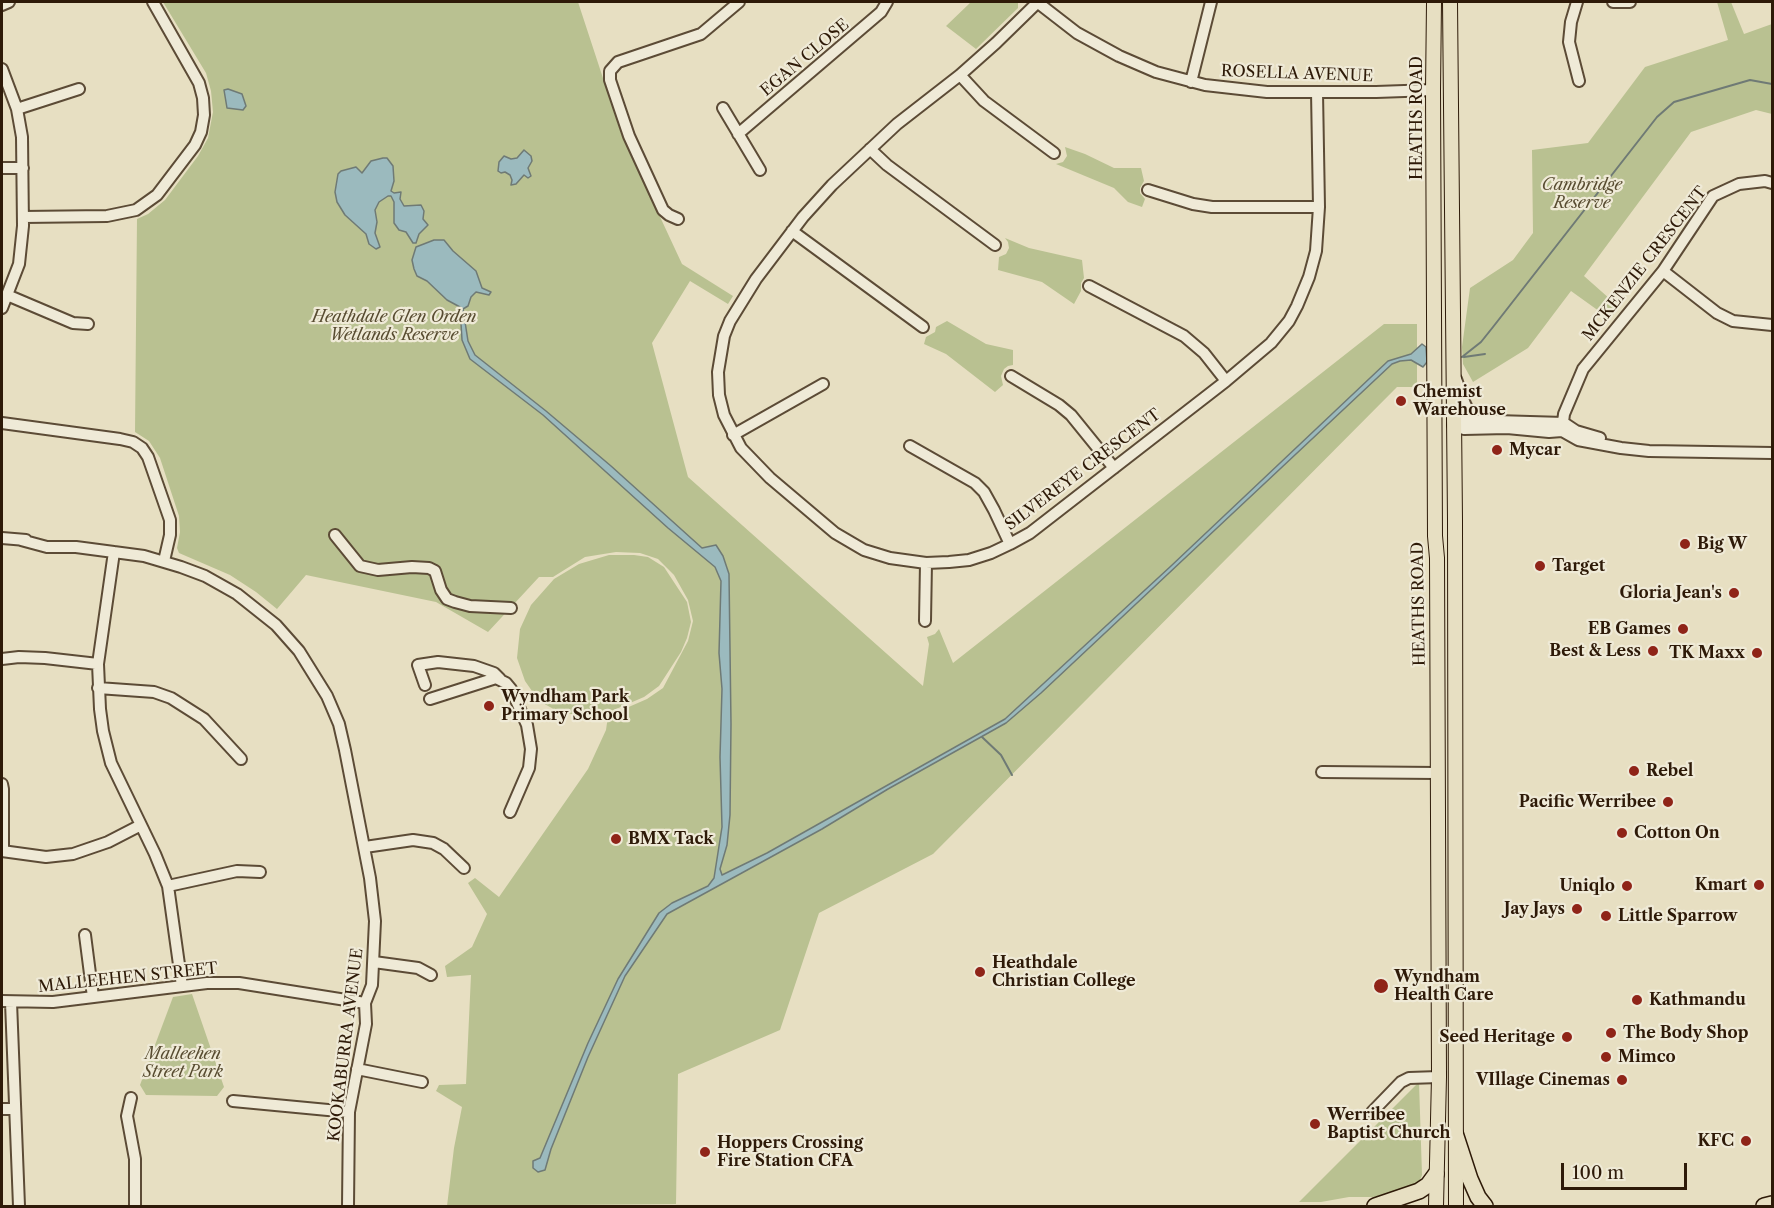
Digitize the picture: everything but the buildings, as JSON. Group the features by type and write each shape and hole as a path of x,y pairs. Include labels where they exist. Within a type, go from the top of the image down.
{"highway":[{"path":"1455,1133 1470,1179 1485,1206"},
{"path":"1375,1206 1419,1191 1428,1185 1437,1174"},
{"path":"1764,1206 1773,1204"}],"main road":[{"name":"HEATHS ROAD","path":"1434,2 1438,1077 1436,1206"},
{"name":"HEATHS ROAD","path":"1450,2 1456,1206"},
{"path":"1433,90 1451,90"},
{"path":"1435,429 1453,425"},
{"path":"1436,543 1454,543"},
{"path":"1437,773 1454,777"},
{"path":"1438,1077 1450,1070 1455,1047"}],"street":[{"path":"2,5 9,2"},
{"path":"23,217 107,216 122,215 136,210 157,195 195,145 201,132 204,115 202,90 197,77 153,2"},
{"path":"678,219 663,210 631,142 610,81 610,71 618,62 701,34 739,2"},
{"name":"EGAN CLOSE","path":"738,134 881,12 887,2"},
{"name":"ROSELLA AVENUE","path":"1038,2 1077,33 1119,56 1156,72 1191,82 1240,90 1317,92 1433,90"},
{"name":"SILVEREYE CRESCENT","path":"1038,2 960,75 897,124 832,185 792,231 756,279 730,321 724,336 718,372 719,395 724,415 733,435 752,460 835,533 864,550 890,558 926,563 969,560 1010,544 1030,533 1226,381 1271,343 1289,321 1297,306 1314,262 1318,207 1317,92"},
{"path":"1191,82 1211,2"},
{"path":"1577,2 1571,22 1569,42 1579,81"},
{"path":"1613,2 1630,2"},
{"path":"2,69 17,109 22,137 23,168 20,256 2,308"},
{"path":"960,75 984,101 1054,153"},
{"path":"17,109 79,90"},
{"path":"723,108 760,170"},
{"path":"870,149 886,165 995,245"},
{"path":"2,168 23,168"},
{"name":"MCKENZIE CRESCENT","path":"1563,426 1576,381 1583,369 1663,271 1713,196 1739,183 1765,181 1773,183"},
{"path":"1148,190 1193,204 1212,207 1318,207"},
{"path":"792,231 923,327"},
{"path":"1663,271 1717,313 1733,321 1773,325"},
{"path":"1089,286 1184,336 1204,354 1226,381"},
{"path":"7,295 73,323 88,324"},
{"path":"1453,370 1473,420"},
{"path":"1011,376 1059,405 1071,415 1114,468"},
{"path":"733,435 823,384"},
{"path":"1453,425 1458,421 1473,420 1563,426 1640,450 1773,453"},
{"path":"2,423 120,439 133,442 142,448 148,458 170,520 170,535 164,561"},
{"path":"1453,425 1464,429 1497,428 1549,432 1563,426"},
{"path":"910,446 975,483 984,492 1010,544"},
{"path":"335,535 360,566 378,570 429,568 435,571 441,590 454,603 511,608"},
{"name":"KOOKABURRA AVENUE","path":"2,538 54,540 76,547 164,561 205,576 237,594 276,626 299,651 327,696 339,724 370,878 375,921 372,985 364,1003 366,1024 349,1112 348,1206"},
{"path":"114,552 98,664 103,731 111,763 168,886 182,986"},
{"path":"925,621 926,563"},
{"path":"2,659 45,658 98,664"},
{"path":"425,685 418,665 438,662 480,668 494,673 506,683 527,725 531,749 529,768 510,812"},
{"path":"430,699 489,680 501,679"},
{"path":"98,688 154,692 171,698 204,719 241,759"},
{"path":"1322,772 1437,773"},
{"path":"2,784 2,851 46,857 73,854 108,842 141,825"},
{"path":"364,847 413,840 432,843 444,849 464,868"},
{"path":"168,886 237,871 260,872"},
{"path":"85,935 93,997"},
{"path":"374,962 418,968 431,975"},
{"name":"MALLEEHEN STREET","path":"6,1001 52,1002 207,983 239,983 364,1003"},
{"path":"6,1001 15,1109 19,1206"},
{"path":"357,1069 422,1082"},
{"path":"1372,1112 1401,1082 1409,1078 1438,1077"},
{"path":"131,1098 127,1116 135,1159 135,1206"},
{"path":"233,1101 349,1112"},
{"path":"2,1109 15,1109"}],"green space":[{"name":"Heathdale Glen Orden Wetlands Reserve","path":"163,2 578,2 621,133 682,264 733,296 728,304 690,281 652,343 688,477 923,686 929,644 927,637 935,634 939,629 953,663 1384,324 1417,324 1417,387 1397,387 933,854 819,913 780,1030 678,1074 676,1204 447,1206 462,1107 436,1091 439,1085 466,1084 471,975 447,977 445,966 472,947 487,914 468,883 475,878 499,897 588,769 606,730 608,716 647,699 663,688 688,641 693,621 688,600 674,575 658,559 640,553 616,552 585,557 553,577 539,577 488,632 436,602 306,575 277,609 230,575 179,553 177,548 180,532 179,516 160,458 149,441 135,432 137,219 148,214 165,200 198,156 208,138 213,112 206,73"},
{"path":"971,2 1018,2 1018,8 976,49 946,26"},
{"name":"Cambridge Reserve","path":"1717,2 1731,2 1744,34 1772,24 1772,114 1756,110 1691,132 1584,276 1619,307 1610,319 1571,291 1528,348 1473,382 1463,364 1462,347 1470,288 1513,260 1533,233 1532,150 1588,143 1645,67 1728,40"},
{"path":"1065,147 1114,168 1141,168 1144,181 1140,193 1145,199 1142,207 1128,202 1114,188 1056,164 1063,162 1067,156"},
{"path":"1005,238 1029,248 1082,260 1084,278 1081,291 1074,304 1042,282 998,270 999,257 1006,254 1009,248"},
{"path":"947,321 986,344 1013,350 1013,365 1004,369 1001,376 1003,385 995,392 946,354 924,344 926,337 935,332 936,327"},
{"path":"609,555 648,557 664,567 687,602 691,622 687,638 681,652 659,686 644,697 602,715 576,715 559,712 539,701 525,681 517,658 520,629 531,605 554,579 579,564"},
{"name":"Malleehen Street Park","path":"192,994 224,1087 217,1096 146,1095 140,1085 173,997"},
{"path":"1419,1082 1422,1175 1418,1185 1380,1197 1349,1197 1321,1202 1299,1202"}],"water":[{"path":"228,89 242,94 246,106 243,110 227,108 224,90"},
{"path":"524,150 531,156 532,161 528,168 531,176 528,178 524,175 516,184 511,185 510,175 498,171 499,162 504,156 511,159 517,158"},
{"path":"387,158 393,166 394,181 391,191 401,192 400,199 404,206 421,205 424,211 423,219 428,225 419,234 416,243 413,243 406,232 399,230 394,223 394,202 391,196 388,196 379,202 375,210 377,222 375,233 380,247 376,249 369,244 366,234 345,215 337,202 335,192 338,174 341,171 356,167 362,173 371,161"},
{"path":"434,240 444,240 476,271 482,288 491,292 489,295 476,292 471,297 468,306 463,309 468,341 475,355 611,466 702,548 716,545 723,556 729,574 731,724 730,815 727,845 720,869 722,875 767,853 1005,719 1388,361 1411,354 1422,344 1426,347 1427,362 1423,367 1411,360 1392,364 1041,693 1006,723 822,829 667,914 625,976 588,1057 551,1149 545,1170 538,1172 533,1168 533,1161 540,1158 588,1043 618,979 659,913 672,903 708,886 714,878 722,827 720,757 722,689 719,653 721,581 715,567 668,528 543,415 470,359 462,340 460,307 447,300 427,281 417,276 414,269 412,260 416,247"}],"waterway":[{"path":"1462,357 1481,342 1657,117 1674,102 1750,80 1772,84"},
{"path":"1464,357 1485,354"},
{"path":"982,737 1001,755 1012,775"}],"place":[{"name":"Chemist Warehouse","path":"1401,401"},
{"name":"Mycar","path":"1497,450"},
{"name":"Big W","path":"1685,544"},
{"name":"Target","path":"1540,566"},
{"name":"Gloria Jean's","path":"1734,593"},
{"name":"EB Games","path":"1683,629"},
{"name":"Best & Less","path":"1653,651"},
{"name":"TK Maxx","path":"1757,653"},
{"name":"Wyndham Park Primary School","path":"489,706"},
{"name":"Rebel","path":"1634,771"},
{"name":"Pacific Werribee","path":"1668,802"},
{"name":"Cotton On","path":"1622,833"},
{"name":"BMX Tack","path":"616,839"},
{"name":"Kmart","path":"1759,885"},
{"name":"Uniqlo","path":"1627,886"},
{"name":"Jay Jays","path":"1577,909"},
{"name":"Little Sparrow","path":"1606,916"},
{"name":"Heathdale Christian College","path":"980,972"},
{"name":"Wyndham Health Care","path":"1381,986"},
{"name":"Kathmandu","path":"1637,1000"},
{"name":"The Body Shop","path":"1611,1033"},
{"name":"Seed Heritage","path":"1567,1037"},
{"name":"Mimco","path":"1606,1057"},
{"name":"VIllage Cinemas","path":"1622,1080"},
{"name":"Werribee Baptist Church","path":"1315,1124"},
{"name":"KFC","path":"1746,1141"},
{"name":"Hoppers Crossing Fire Station CFA","path":"705,1152"}]}
